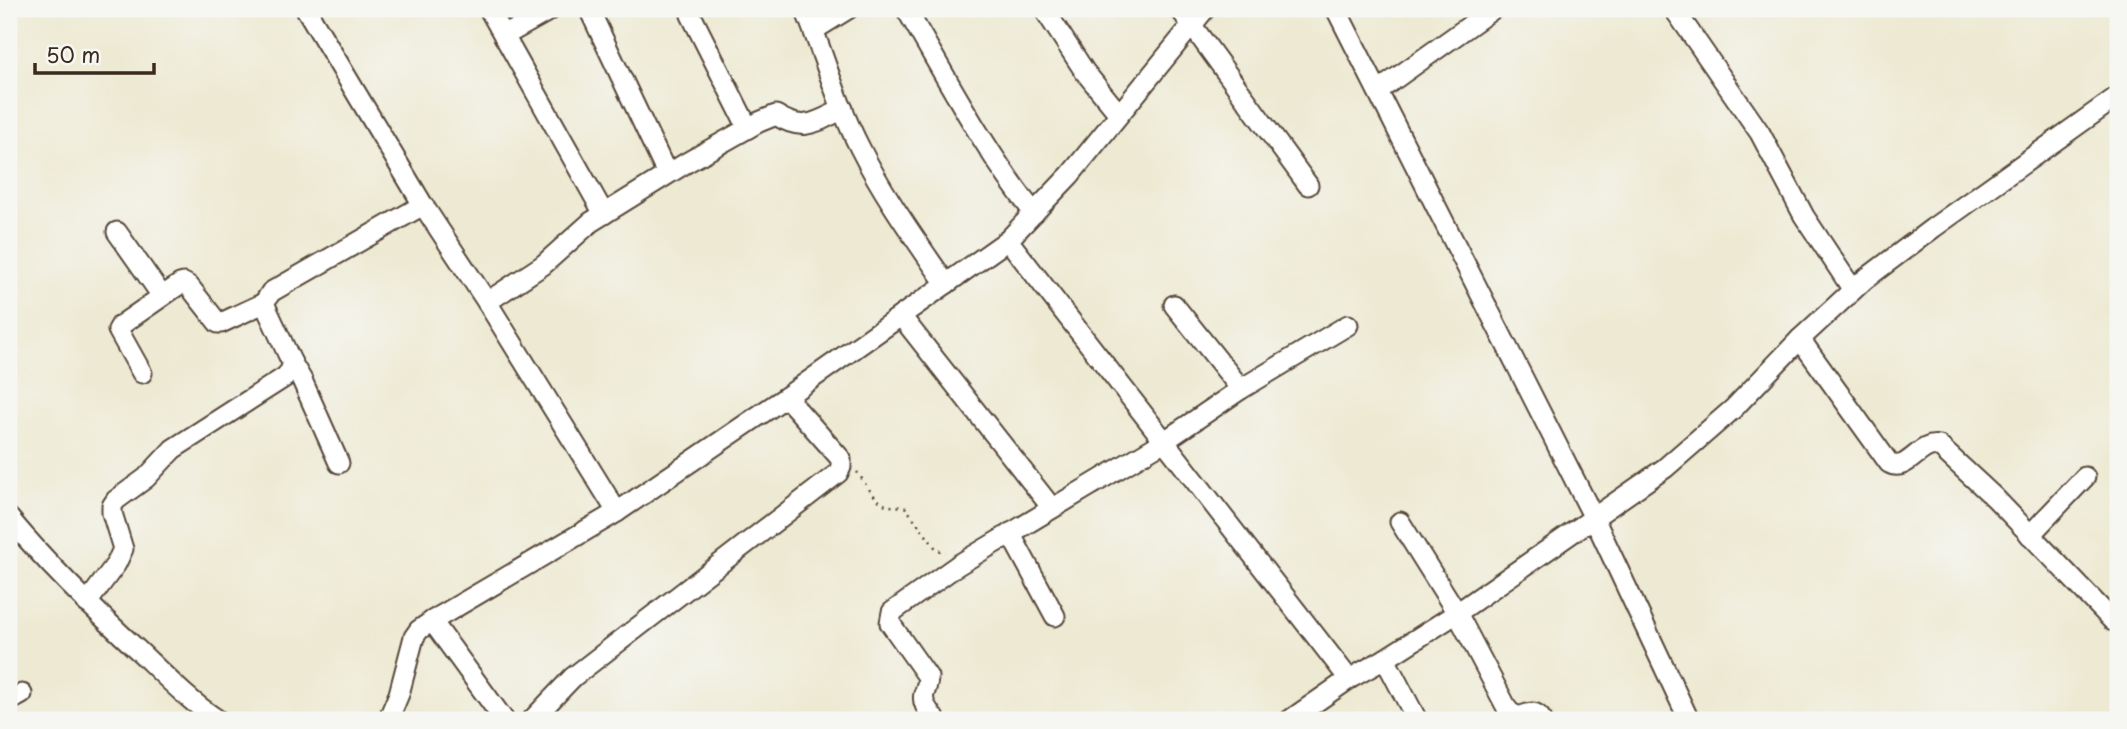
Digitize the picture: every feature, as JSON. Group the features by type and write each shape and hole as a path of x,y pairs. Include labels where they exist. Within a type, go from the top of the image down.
{"street":[{"path":"306,9 423,205 487,302 617,512"},
{"path":"489,9 604,214"},
{"path":"504,36 552,9"},
{"path":"589,9 667,174"},
{"path":"806,9 859,147 883,190 946,284"},
{"path":"814,30 848,9"},
{"path":"906,9 992,155 1034,213"},
{"path":"1044,9 1085,72 1119,114"},
{"path":"1180,9 1308,185"},
{"path":"388,720 399,694 414,637 419,630 617,512 786,397 1008,240 1070,175 1205,9"},
{"path":"1336,9 1594,518 1689,720"},
{"path":"1378,91 1493,9"},
{"path":"1674,9 1760,133 1804,216 1853,290"},
{"path":"691,15 748,128"},
{"path":"1290,720 1349,679 1457,612 1665,468 1733,409 1800,339 1853,290 1933,228 2118,96"},
{"path":"487,302 543,265 591,222 667,174 748,128 776,115 789,123 807,126 843,109"},
{"path":"142,373 118,330 121,325 180,284 184,283 214,320 222,323 264,303 271,292 423,205"},
{"path":"117,232 162,296"},
{"path":"1008,240 1349,679"},
{"path":"264,303 339,463"},
{"path":"1174,305 1241,389"},
{"path":"901,316 1052,509"},
{"path":"935,720 922,698 928,677 890,623 892,612 970,558 1163,442 1241,389 1348,325"},
{"path":"1800,339 1889,463 1899,466 1927,446 1939,446 1995,498 2113,621 2118,622"},
{"path":"87,603 116,564 122,549 112,513 116,500 146,478 173,449 285,377 291,370 292,363"},
{"path":"532,720 573,677 838,472 841,459 786,397"},
{"path":"2030,535 2085,477"},
{"path":"9,519 87,603 207,718"},
{"path":"1400,522 1457,612 1509,712 1519,717 1534,712 1542,720"},
{"path":"1010,533 1055,616"},
{"path":"432,621 503,720"},
{"path":"1385,659 1417,720"}],"path":[{"path":"841,467 854,469 883,503 906,509 937,550 970,558"}]}
